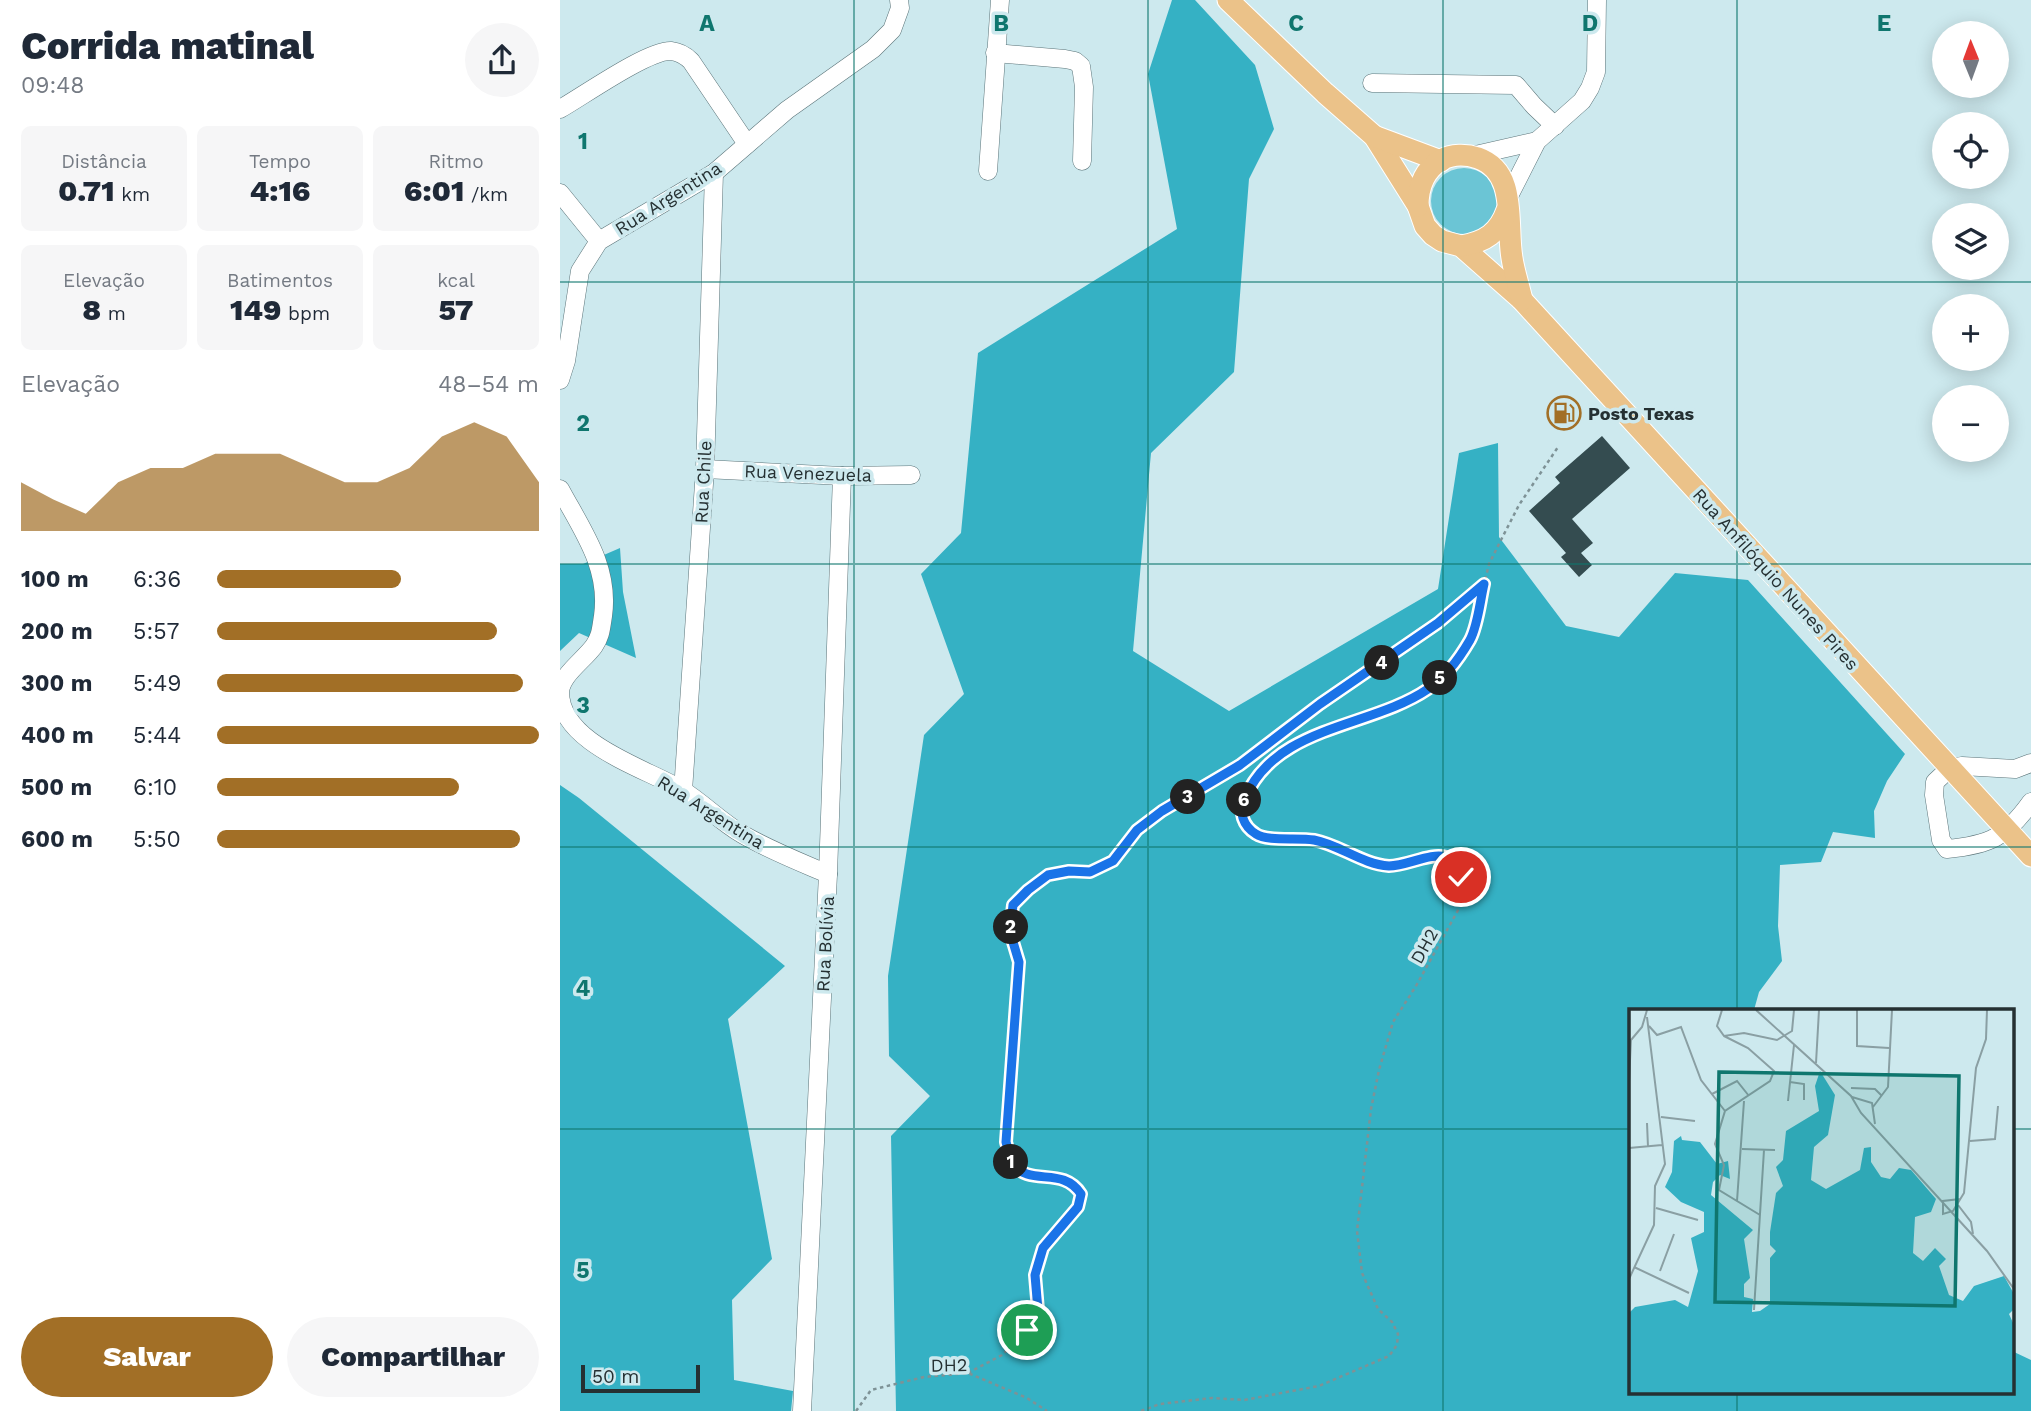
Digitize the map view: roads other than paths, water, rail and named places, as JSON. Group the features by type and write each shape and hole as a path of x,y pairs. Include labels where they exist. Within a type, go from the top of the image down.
{"main road":[{"name":"Rua Anfilóquio Nunes Pires","path":"1228,0 1374,136 1418,206 1425,226 1433,235 1442,241 1461,246 1522,300 2031,856"},
{"name":"Rua Anfilóquio Nunes Pires","path":"1374,136 1441,161 1459,155 1471,156 1493,166 1506,186 1512,258 1522,300"},
{"path":"1418,206 1420,185 1432,167 1441,161"},
{"path":"1461,246 1487,239 1496,231 1508,204"}],"street":[{"name":"Rua Argentina","path":"560,380 566,361 580,271 599,242 714,173 787,110 873,49 892,30 900,8 899,0"},
{"path":"988,171 1000,0"},
{"path":"1508,204 1537,141 1582,101 1590,88 1596,72 1597,0"},
{"path":"560,110 639,62 662,52 673,51 683,54 691,61 747,144"},
{"path":"995,53 1065,59 1081,66 1084,87 1082,161"},
{"path":"1372,83 1516,85 1555,126"},
{"path":"1471,156 1537,141"},
{"name":"Rua Chile","path":"683,790 705,469 714,173"},
{"path":"560,193 599,242"},
{"name":"Rua Venezuela","path":"705,469 842,476 911,475"},
{"name":"Rua Bolívia","path":"802,1411 828,874 842,476"},
{"name":"Rua Argentina","path":"560,489 591,543 602,573 604,607 600,637 565,678 560,690 561,706 574,726 611,757 683,790 743,835 828,874"},
{"path":"2031,781 2023,766 1950,768 1935,782 1934,795 1941,840 1947,849 1983,842 2008,831 2031,802"}],"place":[{"name":"Posto Texas","path":"1564,413"}]}
